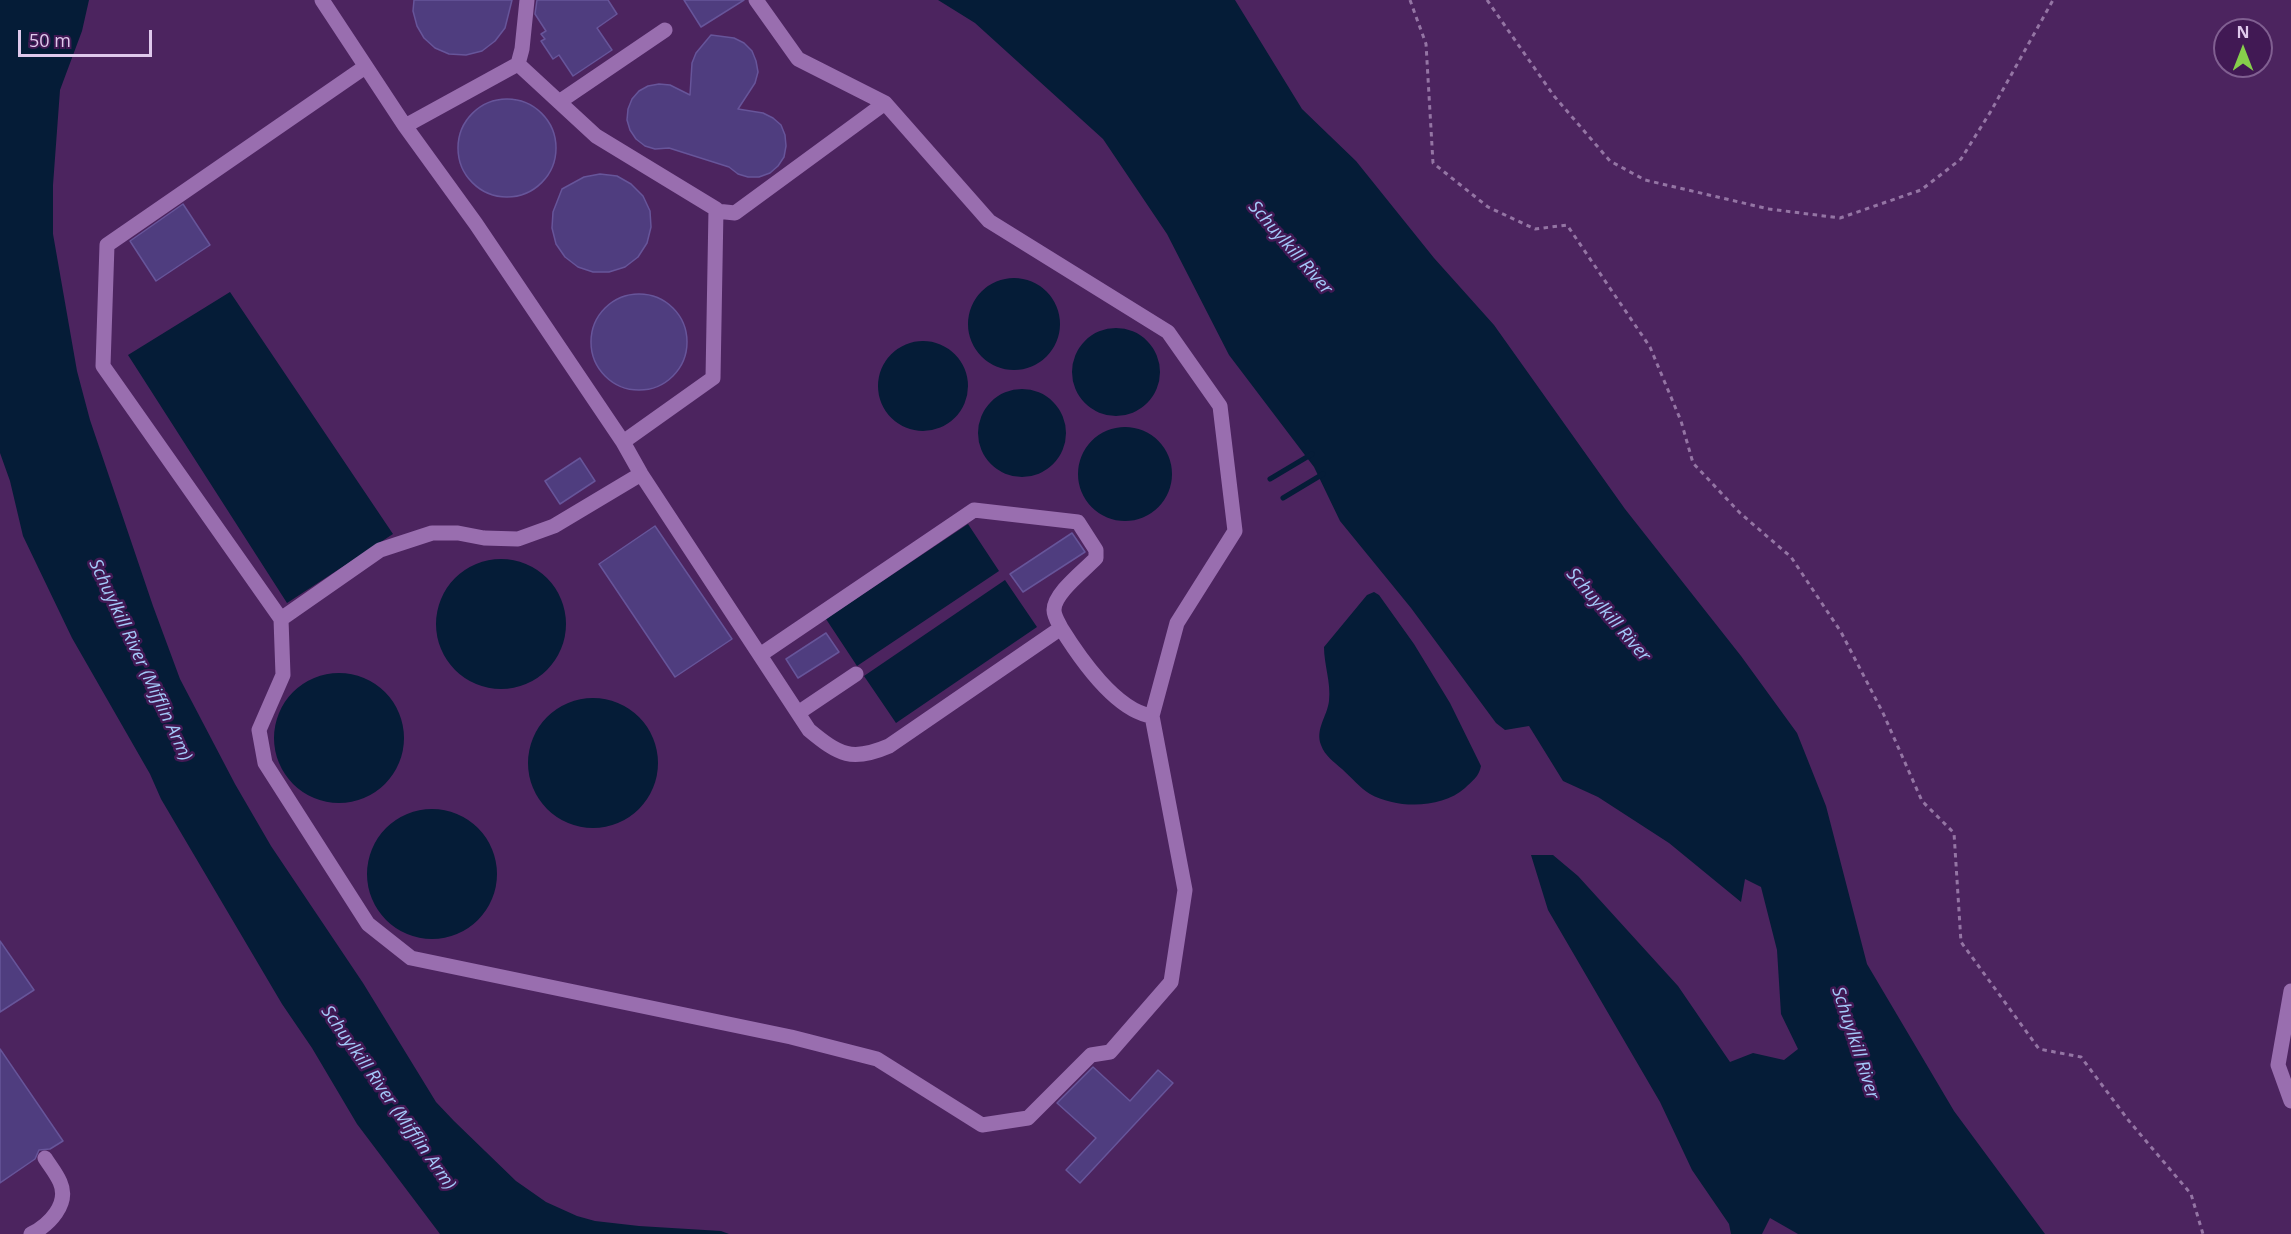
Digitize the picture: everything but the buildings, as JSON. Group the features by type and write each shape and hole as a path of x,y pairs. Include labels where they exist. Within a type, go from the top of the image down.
{"lane":[{"path":"321,0 623,442 641,474 809,730 827,746 847,754 868,755 889,746 1061,628"},
{"path":"405,126 518,64 522,49 527,0"},
{"path":"365,67 107,245 103,366 281,619 283,675 259,730 265,763 368,924 411,957 628,1004 791,1036 877,1059 982,1125 1028,1118 1091,1055 1110,1052 1171,982 1185,890 1152,716 1177,623 1235,531 1220,406 1168,332 989,221 885,103 798,59 756,0"},
{"path":"559,102 665,30"},
{"path":"518,64 596,136 716,211 735,213 885,103"},
{"path":"623,442 713,378 716,211"},
{"path":"281,619 380,550 432,533 458,533 484,538 518,538 554,526 641,474"},
{"path":"760,655 974,510 1078,522 1096,550 1096,558 1056,597 1054,615 1083,663 1106,687 1140,715 1152,716"},
{"path":"798,713 856,674"},
{"path":"2291,991 2278,1065 2291,1101"},
{"path":"31,1234 55,1216 62,1197 61,1184 45,1158"}],"path":[{"path":"1410,0 1426,44 1433,163 1488,207 1536,229 1567,225 1650,347 1681,421 1693,463 1740,513 1791,557 1841,632 1883,713 1922,801 1954,833 1961,942 2039,1049 2081,1057 2129,1121 2191,1194 2203,1234"},
{"path":"1486,0 1554,96 1610,161 1644,180 1769,209 1840,218 1921,190 1961,159 1991,111 2053,0"}],"water":[{"name":"Schuylkill River (Mifflin Arm)","path":"0,0 89,0 82,31 60,90 53,185 53,234 77,371 90,420 180,679 235,784 271,846 363,983 436,1102 516,1181 546,1202 577,1216 595,1221 721,1231 729,1234 440,1234 357,1124 312,1048 282,1004 161,799 150,774 72,638 23,536 10,481 0,453"},
{"name":"Schuylkill River","path":"938,0 1235,0 1302,109 1356,161 1434,258 1494,325 1625,509 1741,656 1797,733 1826,806 1867,964 1954,1111 2045,1234 1798,1234 1770,1218 1762,1234 1731,1234 1729,1224 1692,1170 1660,1102 1548,910 1531,855 1553,855 1578,876 1678,986 1730,1062 1753,1053 1784,1060 1798,1049 1781,1014 1777,950 1761,887 1745,879 1741,902 1669,843 1598,797 1563,781 1529,726 1505,730 1496,723 1411,608 1340,521 1314,467 1229,355 1167,234 1103,139 975,23"},
{"path":"1014,278 1032,281 1047,291 1057,306 1060,324 1057,342 1047,357 1032,367 1014,370 996,367 981,357 971,342 968,324 971,306 981,291 996,281"},
{"path":"230,292 393,534 287,603 128,355"},
{"path":"1116,328 1133,332 1147,341 1156,355 1160,372 1156,389 1147,403 1133,412 1116,416 1099,412 1085,403 1076,389 1072,372 1076,355 1085,341 1099,332"},
{"path":"923,341 940,345 955,354 964,369 968,386 964,403 955,418 940,427 923,431 906,427 891,418 882,403 878,386 882,369 891,354 906,345"},
{"path":"1022,389 1039,392 1053,402 1063,416 1066,433 1063,450 1053,464 1039,474 1022,477 1005,474 991,464 981,450 978,433 981,416 991,402 1005,392"},
{"path":"1125,427 1143,431 1158,441 1168,456 1172,474 1168,492 1158,507 1143,517 1125,521 1107,517 1092,507 1082,492 1078,474 1082,456 1092,441 1107,431"},
{"path":"968,524 999,571 857,666 826,619"},
{"path":"501,559 526,564 547,578 561,599 566,624 561,649 547,670 526,684 501,689 476,684 455,670 441,649 436,624 441,599 455,578 476,564"},
{"path":"1005,580 1037,627 896,723 864,676"},
{"path":"1374,592 1379,595 1414,644 1450,703 1481,766 1477,776 1465,788 1444,800 1406,804 1381,799 1359,786 1330,758 1321,745 1319,734 1329,701 1324,647 1367,595"},
{"path":"339,673 364,678 385,692 399,713 404,738 399,763 385,784 364,798 339,803 314,798 293,784 279,763 274,738 279,713 293,692 314,678"},
{"path":"593,698 618,703 639,717 653,738 658,763 653,788 639,809 618,823 593,828 568,823 547,809 533,788 528,763 533,738 547,717 568,703"},
{"path":"432,809 457,814 478,828 492,849 497,874 492,899 478,920 457,934 432,939 407,934 386,920 372,899 367,874 372,849 386,828 407,814"}],"waterway":[{"path":"1270,479 1312,454"},
{"path":"1283,498 1323,474"}]}
